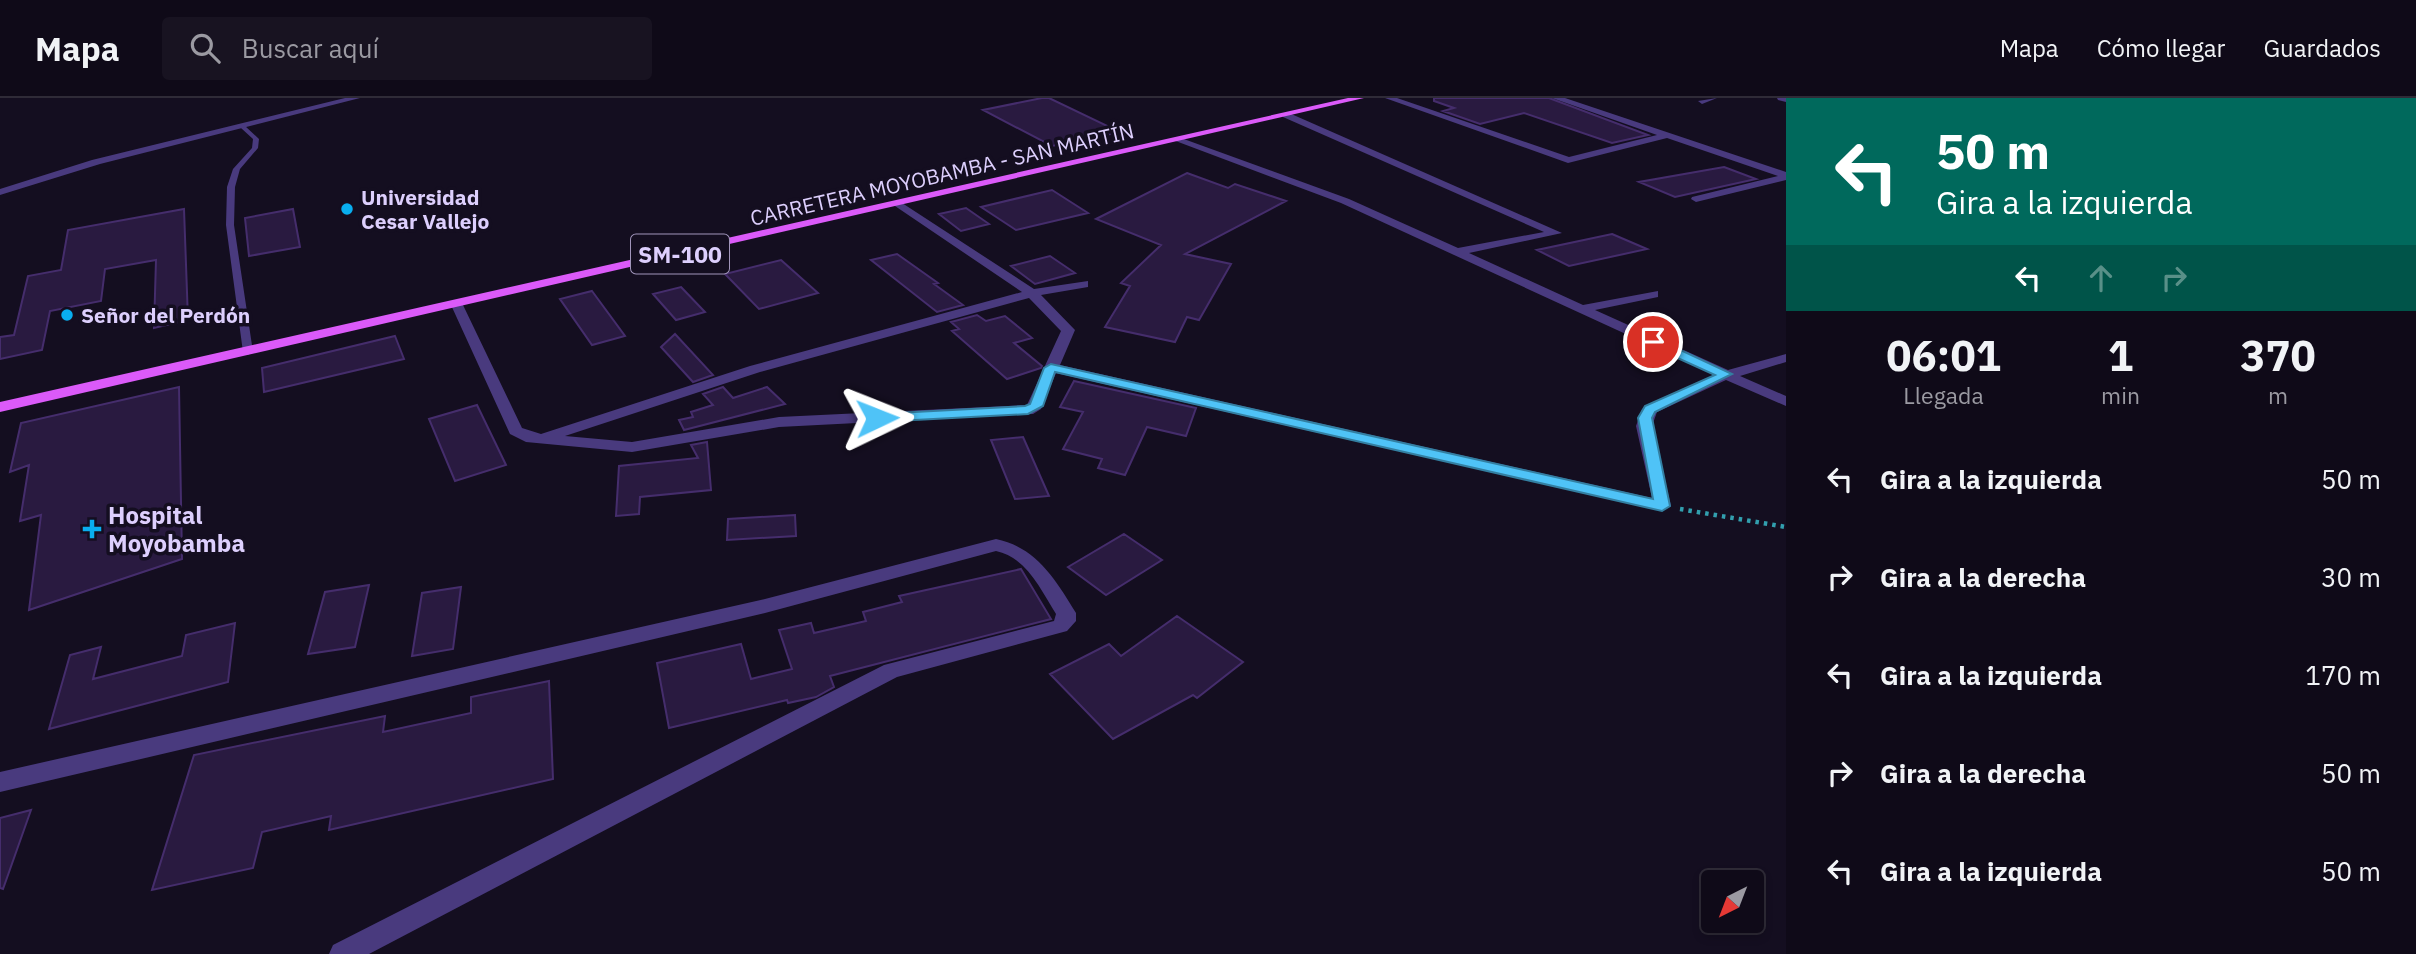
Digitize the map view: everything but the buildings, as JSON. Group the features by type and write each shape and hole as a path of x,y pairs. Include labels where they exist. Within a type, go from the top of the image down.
{"main road":[{"name":"CARRETERA MOYOBAMBA - SAN MARTÍN","path":"0,407 1360,98"}],"street":[{"path":"0,191 96,162 356,98"},
{"path":"1390,98 1568,160 1669,135"},
{"path":"1556,98 1786,176"},
{"path":"1702,101 1713,98"},
{"path":"1781,98 1786,100"},
{"path":"1286,115 1556,233 1455,252"},
{"path":"1178,140 1345,201 1786,402"},
{"path":"1696,199 1786,176"},
{"path":"457,305 516,431 526,437 632,447 779,422 1028,410 1036,406 1068,330 1032,293 899,204"},
{"path":"540,439 755,369 1032,293 1084,284"},
{"path":"1580,309 1653,294"},
{"path":"1051,368 1662,506 1645,418 1650,409 1726,374 1786,359"},
{"path":"0,782 765,606 996,545 1010,547 1023,555 1066,612 1066,621 1060,626 891,671 342,954"}],"lane":[{"path":"243,127 256,139 255,148 232,179 230,225 248,352"}],"path":[{"path":"1662,506 1786,527"}],"place":[{"name":"Universidad Cesar Vallejo","path":"347,209"},
{"name":"Señor del Perdón","path":"67,315"},
{"name":"Hospital Moyobamba","path":"92,529"}],"route":[{"path":"877,418 1033,409 1051,368 1662,506 1644,426 1645,418 1650,409 1726,374 1653,342"}]}
